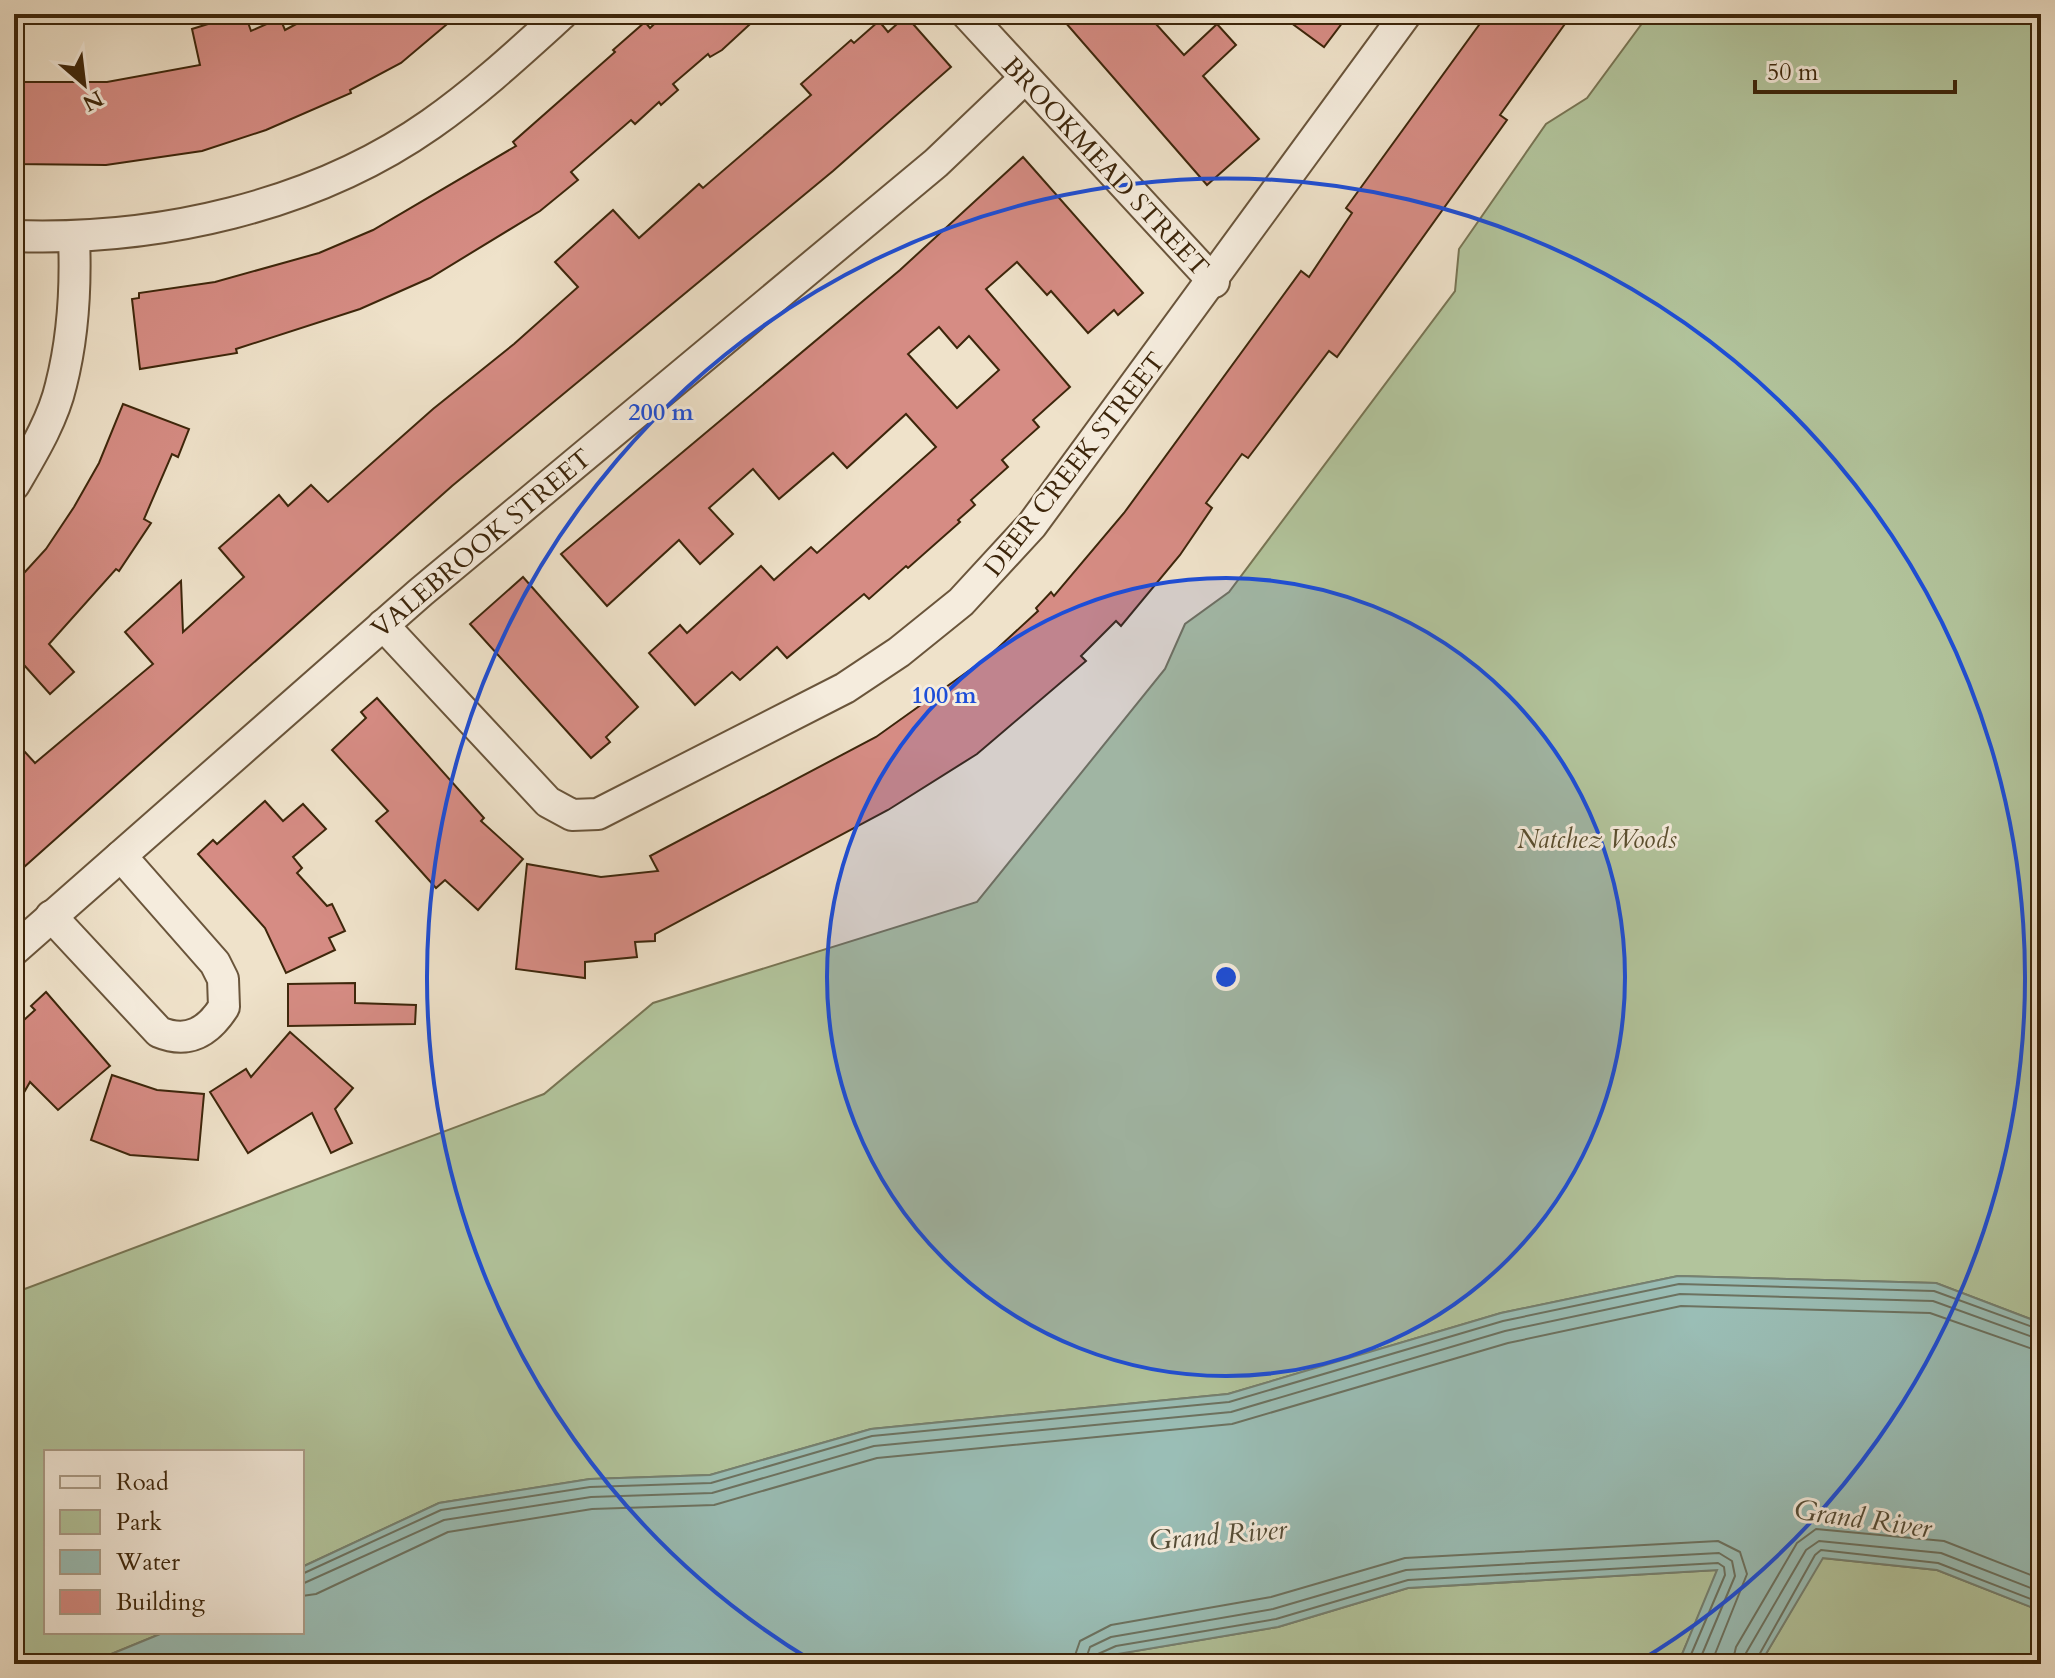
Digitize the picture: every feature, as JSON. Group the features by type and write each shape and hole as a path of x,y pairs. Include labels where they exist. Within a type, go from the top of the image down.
{"street":[{"path":"14,236 74,238 194,221 236,212 358,167 430,125 492,77 562,14"},
{"name":"BROOKMEAD STREET","path":"967,14 1214,282"},
{"name":"DEER CREEK STREET","path":"383,625 548,802 572,815 598,814 845,688 899,652 961,602 1032,525 1214,282 1406,14"},
{"name":"VALEBROOK STREET","path":"14,950 383,625 936,163 1024,79"},
{"path":"14,485 37,445 61,386 75,278 74,238"},
{"path":"51,916 159,1032 184,1038 207,1028 224,1007 223,979 215,963 121,856"}],"green space":[{"name":"Natchez Woods","path":"1649,14 2041,14 2041,1323 1936,1283 1678,1276 1501,1313 1228,1394 871,1429 710,1475 590,1479 439,1503 304,1566 304,1450 44,1450 44,1634 160,1634 87,1664 14,1664 14,1293 544,1094 653,1003 977,902 1165,669 1185,624 1229,592 1455,291 1459,249 1546,124 1587,98"},
{"path":"1822,1558 1937,1570 2041,1611 2041,1664 1760,1664"},
{"path":"1718,1570 1678,1664 1094,1664 1117,1654 1278,1627 1408,1588"}],"water":[{"name":"Grand River","path":"1678,1276 1936,1283 2041,1323 2041,1611 1937,1570 1823,1558 1760,1664 1678,1664 1717,1570 1408,1588 1278,1627 1118,1654 1094,1664 87,1664 160,1634 304,1634 304,1566 439,1503 590,1479 710,1475 871,1429 1228,1394 1501,1313"}],"building":[{"path":"245,14 251,31 280,18 285,30 315,14 459,14 401,63 350,90 351,93 266,130 202,151 106,165 14,164 14,82 107,82 200,65 192,29"},
{"path":"665,14 761,14 722,50 710,57 708,54 673,84 678,90 661,105 659,102 635,124 631,120 571,172 578,180 540,211 430,278 360,309 236,349 237,353 140,369 132,299 139,298 139,293 215,282 319,253 373,230 516,146 513,142 615,52 613,50 645,22 650,28"},
{"path":"1058,14 1147,14 1184,55 1217,24 1236,45 1203,76 1259,139 1207,185"},
{"path":"1279,14 1349,14 1324,47"},
{"path":"1487,14 1572,14 1500,115 1507,120 1337,357 1329,351 1248,458 1242,454 1206,503 1212,508 1180,555 1121,626 1116,621 1081,656 1086,661 977,754 888,810 655,934 655,941 635,942 637,957 585,962 585,978 516,969 527,864 601,877 658,871 650,856 876,737 988,657 1038,611 1036,608 1051,592 1054,596 1124,513 1301,271 1309,277 1352,213 1346,208"},
{"path":"906,16 951,67 833,171 452,486 14,876 14,740 35,763 153,664 125,632 181,581 183,632 244,577 219,548 279,495 288,506 311,485 328,502 433,409 514,344 578,287 555,262 613,210 639,238 699,184 703,188 811,95 801,84 851,40 854,43 879,21 888,32"},
{"path":"1023,157 1143,293 1118,315 1114,310 1088,333 1051,291 1047,295 1017,262 986,289 1070,387 1033,420 1039,427 1002,460 1008,467 971,500 975,505 958,520 960,522 908,568 906,566 869,599 864,594 787,658 777,647 740,680 732,672 695,705 649,653 680,625 687,633 761,566 774,580 811,547 817,553 936,447 906,414 847,468 833,453 779,499 753,469 709,508 733,534 700,564 679,540 607,606 561,554 900,270","holes":["939,327 957,348 969,336 999,370 957,408 908,354"]},
{"path":"123,404 189,429 178,457 172,454 144,519 151,523 119,571 116,569 49,644 74,672 50,694 24,665 14,674 14,584 46,549 74,507 99,463"},
{"path":"523,577 638,707 606,737 610,742 591,758 470,624"},
{"path":"377,698 484,818 481,821 523,859 478,910 445,880 436,888 376,821 388,811 332,750 366,718 361,712"},
{"path":"265,801 283,821 303,804 326,829 293,857 302,868 297,873 327,906 332,904 345,931 329,938 335,950 286,973 265,928 198,854 213,840 217,844"},
{"path":"355,983 355,1003 416,1005 415,1024 288,1026 288,984"},
{"path":"46,992 110,1066 58,1110 30,1082 14,1110 14,1029 35,1010 31,1006"},
{"path":"290,1032 353,1088 335,1109 352,1143 331,1153 312,1113 248,1153 210,1092 246,1069 251,1077"},
{"path":"112,1075 157,1090 204,1094 198,1160 130,1155 91,1140"}]}
